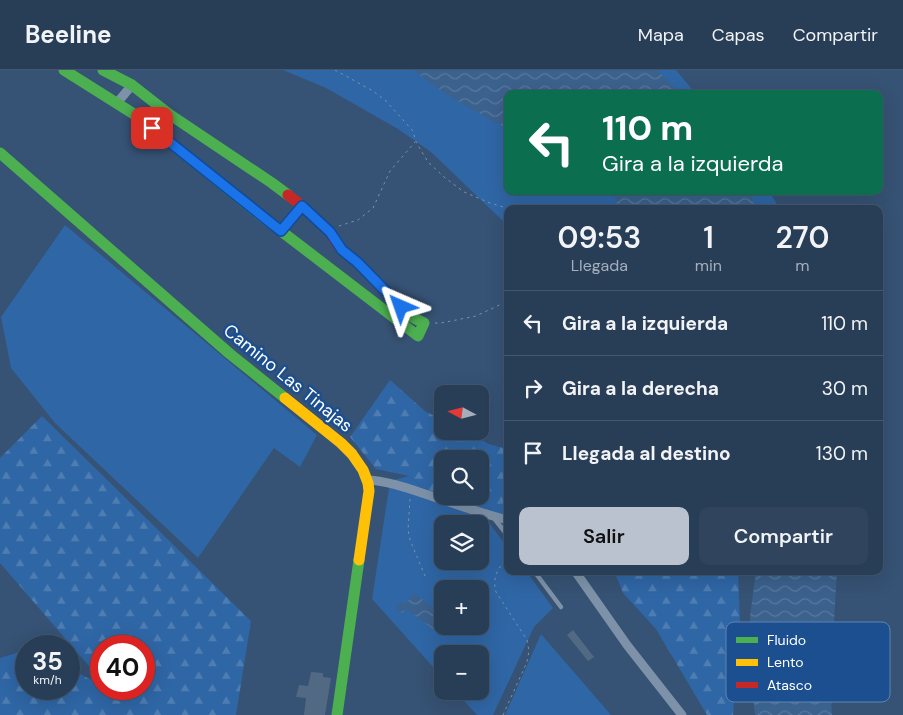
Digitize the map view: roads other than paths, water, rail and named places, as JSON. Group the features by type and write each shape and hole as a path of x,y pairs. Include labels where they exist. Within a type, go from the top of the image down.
{"street":[{"path":"64,70 137,116 281,231 418,336 424,323 412,317 357,262 342,250 330,232 302,206 272,183 169,114 132,85 103,70"},
{"path":"117,103 132,85"},
{"name":"Camino Las Tinajas","path":"0,153 230,354 341,443 356,458 368,480"},
{"path":"281,231 302,206"},
{"path":"337,715 369,492 368,480 376,480 408,488 504,519"},
{"path":"579,575 627,645 682,715"}],"lane":[{"path":"492,516 504,531"},
{"path":"537,575 561,606"}],"water":[{"path":"414,70 657,70 677,90 504,90 504,127 446,94"},
{"path":"612,195 667,195 672,197 673,195 752,195 754,205 616,205 617,201"},
{"path":"755,575 837,575 834,622 750,622"},
{"path":"414,593 434,608 433,629 406,609 402,613 396,609 401,602 405,605"},
{"path":"753,702 831,702 832,715 755,715"}]}
